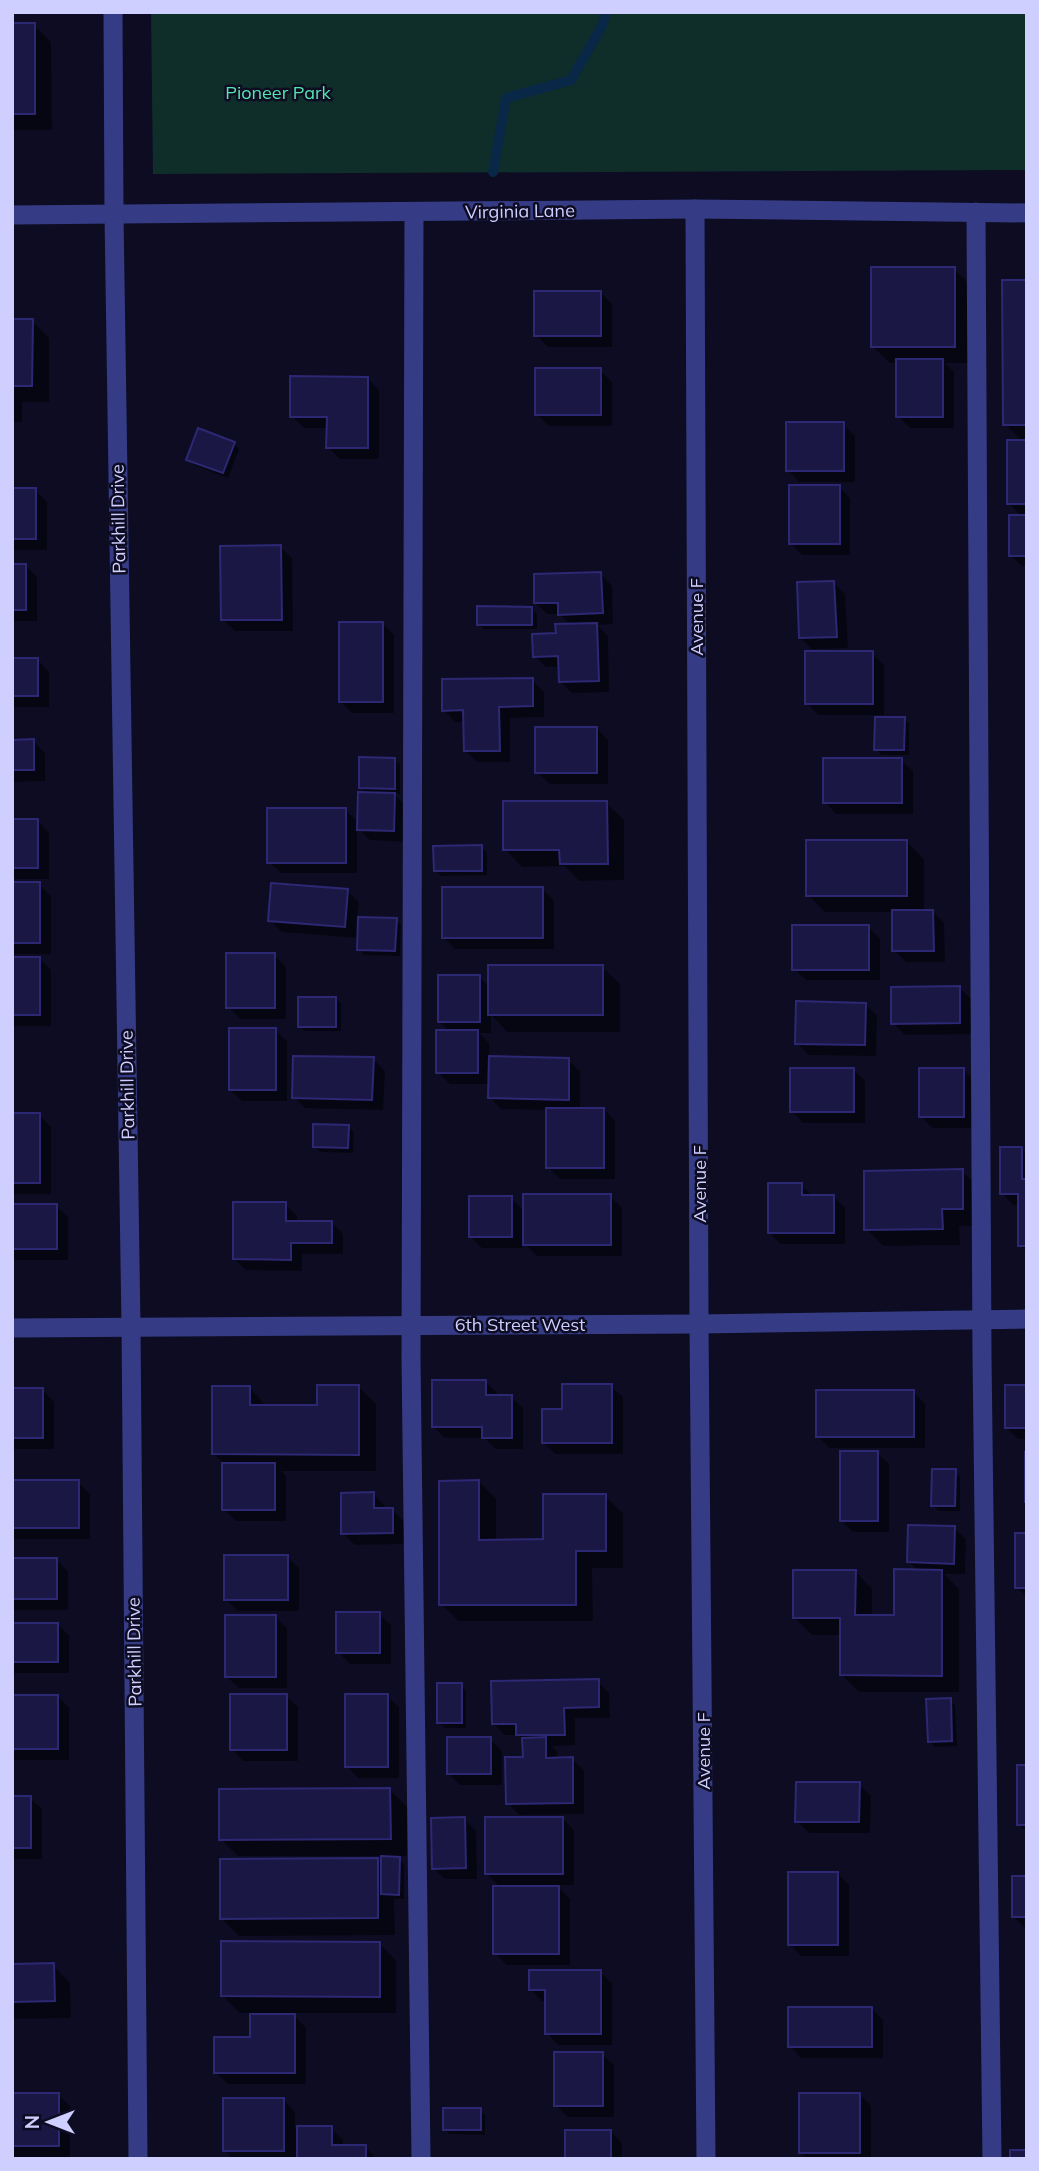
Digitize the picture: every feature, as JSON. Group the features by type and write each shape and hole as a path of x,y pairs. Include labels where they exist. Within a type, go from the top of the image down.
{"street":[{"name":"Parkhill Drive","path":"113,12 131,1326 138,2159"},
{"name":"Virginia Lane","path":"12,215 695,209 1027,213"},
{"name":"Avenue F","path":"695,209 699,1324 706,2159"},
{"path":"414,212 411,1324 421,2159"},
{"path":"976,212 982,1320 992,2159"},
{"name":"6th Street West","path":"12,1328 1027,1319"}],"green space":[{"name":"Pioneer Park","path":"151,12 1027,12 1027,170 153,174"}],"building":[{"path":"12,23 35,23 35,114 12,114"},
{"path":"871,267 955,267 955,347 871,347"},
{"path":"1002,280 1027,280 1027,425 1003,425"},
{"path":"534,291 601,291 601,336 534,336"},
{"path":"12,319 33,319 32,386 12,386"},
{"path":"896,359 943,359 943,417 896,417"},
{"path":"535,368 601,368 601,415 535,415"},
{"path":"290,376 368,377 368,448 326,448 327,417 290,417"},
{"path":"786,422 844,422 844,471 786,471"},
{"path":"198,428 235,442 223,473 186,460"},
{"path":"1007,440 1027,440 1027,504 1007,504"},
{"path":"789,485 840,485 840,544 789,544"},
{"path":"12,488 36,488 36,539 12,539"},
{"path":"1009,515 1027,515 1027,556 1009,556"},
{"path":"281,545 282,620 221,620 220,546"},
{"path":"12,564 26,564 26,610 12,610"},
{"path":"601,572 603,613 558,615 558,603 534,603 534,574"},
{"path":"834,581 837,637 799,638 797,582"},
{"path":"477,606 532,607 532,625 477,625"},
{"path":"339,622 383,622 383,702 339,702"},
{"path":"597,623 599,681 559,682 558,656 533,657 532,634 556,633 555,624"},
{"path":"805,651 873,651 873,704 805,704"},
{"path":"12,658 38,658 38,696 12,696"},
{"path":"533,678 533,706 499,707 500,751 464,751 463,710 442,711 442,679"},
{"path":"875,717 905,717 904,750 874,750"},
{"path":"535,727 597,727 597,773 535,773"},
{"path":"34,739 34,770 12,770 12,740"},
{"path":"359,757 395,758 395,789 359,788"},
{"path":"823,758 902,758 902,803 823,803"},
{"path":"358,792 395,793 394,831 357,830"},
{"path":"503,801 607,801 608,864 560,864 559,850 503,850"},
{"path":"267,808 346,808 346,863 267,863"},
{"path":"12,819 38,819 38,868 12,868"},
{"path":"806,840 907,840 907,896 806,896"},
{"path":"482,845 482,871 434,871 433,846"},
{"path":"12,882 40,882 40,943 12,943"},
{"path":"271,883 348,889 345,927 268,921"},
{"path":"442,887 543,887 543,938 442,938"},
{"path":"892,910 933,910 934,951 892,951"},
{"path":"358,917 397,918 395,951 357,950"},
{"path":"792,925 869,925 869,970 792,970"},
{"path":"226,953 275,953 275,1008 226,1008"},
{"path":"12,957 40,957 40,1015 12,1015"},
{"path":"488,965 603,965 603,1015 488,1015"},
{"path":"438,975 480,975 480,1022 438,1022"},
{"path":"960,986 960,1023 891,1024 891,987"},
{"path":"298,997 336,997 336,1027 298,1027"},
{"path":"796,1001 866,1003 865,1045 795,1044"},
{"path":"229,1028 276,1028 276,1090 229,1090"},
{"path":"436,1030 478,1030 478,1073 436,1073"},
{"path":"293,1056 374,1057 372,1100 292,1098"},
{"path":"489,1056 569,1058 569,1100 488,1098"},
{"path":"790,1068 854,1068 854,1112 790,1112"},
{"path":"919,1068 964,1068 964,1117 919,1117"},
{"path":"546,1108 604,1108 604,1168 546,1168"},
{"path":"12,1113 40,1113 40,1183 12,1183"},
{"path":"313,1124 349,1125 348,1148 313,1147"},
{"path":"1000,1147 1022,1147 1022,1179 1027,1179 1027,1246 1018,1246 1018,1194 1000,1194"},
{"path":"963,1169 963,1209 942,1209 943,1229 864,1230 864,1171"},
{"path":"768,1183 802,1183 802,1195 834,1195 834,1233 768,1233"},
{"path":"523,1194 611,1194 611,1245 523,1245"},
{"path":"469,1196 512,1196 512,1237 469,1237"},
{"path":"233,1202 286,1202 286,1221 332,1221 332,1243 291,1243 291,1260 233,1259"},
{"path":"12,1204 57,1204 57,1249 12,1249"},
{"path":"432,1380 486,1380 486,1395 512,1395 512,1438 482,1438 482,1427 432,1427"},
{"path":"562,1384 612,1384 612,1443 542,1443 542,1409 562,1409"},
{"path":"317,1385 359,1385 359,1455 212,1454 212,1386 250,1386 250,1405 317,1405"},
{"path":"1005,1385 1027,1385 1027,1428 1005,1428"},
{"path":"12,1388 43,1388 43,1438 12,1438"},
{"path":"816,1390 914,1390 914,1437 816,1437"},
{"path":"840,1451 878,1451 878,1521 840,1521"},
{"path":"1027,1452 1027,1502 1025,1502"},
{"path":"222,1463 275,1463 275,1510 222,1510"},
{"path":"932,1469 956,1469 955,1506 931,1506"},
{"path":"12,1480 79,1480 79,1528 12,1528"},
{"path":"479,1480 479,1540 543,1539 543,1494 606,1494 606,1551 576,1551 576,1605 439,1605 439,1481"},
{"path":"374,1492 374,1508 393,1508 393,1533 341,1534 341,1493"},
{"path":"908,1525 955,1526 954,1564 907,1562"},
{"path":"1015,1533 1027,1533 1027,1588 1015,1588"},
{"path":"224,1555 288,1555 288,1600 224,1600"},
{"path":"12,1558 57,1558 57,1599 12,1599"},
{"path":"894,1569 942,1570 942,1676 840,1675 840,1618 793,1618 793,1570 856,1570 855,1615 894,1615"},
{"path":"336,1612 380,1612 380,1653 336,1653"},
{"path":"225,1615 276,1615 276,1677 225,1677"},
{"path":"12,1623 58,1623 58,1662 12,1662"},
{"path":"599,1679 599,1707 564,1708 565,1735 516,1735 516,1724 492,1724 491,1681"},
{"path":"437,1683 462,1683 462,1723 437,1723"},
{"path":"230,1694 287,1694 287,1750 230,1750"},
{"path":"345,1694 388,1694 388,1767 345,1767"},
{"path":"12,1695 58,1695 58,1749 12,1749"},
{"path":"951,1698 952,1741 928,1742 926,1699"},
{"path":"447,1737 491,1737 491,1774 447,1774"},
{"path":"546,1737 546,1758 573,1757 573,1803 506,1804 505,1757 523,1757 522,1738"},
{"path":"1017,1765 1027,1765 1027,1825 1017,1825"},
{"path":"796,1782 860,1782 859,1822 795,1822"},
{"path":"390,1788 391,1839 219,1840 219,1789"},
{"path":"12,1796 31,1796 31,1848 12,1848"},
{"path":"465,1817 466,1868 432,1869 431,1818"},
{"path":"485,1817 563,1817 563,1874 485,1874"},
{"path":"381,1856 400,1857 399,1895 381,1894"},
{"path":"378,1858 378,1918 220,1919 220,1859"},
{"path":"788,1872 838,1872 838,1945 788,1945"},
{"path":"1012,1876 1027,1876 1027,1917 1012,1917"},
{"path":"493,1886 559,1886 559,1954 493,1954"},
{"path":"221,1941 380,1942 380,1997 221,1996"},
{"path":"54,1963 55,2001 12,2002 12,1964"},
{"path":"529,1970 601,1970 601,2034 545,2034 545,1990 529,1990"},
{"path":"788,2007 872,2007 872,2047 788,2047"},
{"path":"250,2014 295,2014 295,2073 214,2073 214,2037 250,2037"},
{"path":"554,2052 603,2052 603,2106 554,2106"},
{"path":"12,2093 59,2093 59,2146 12,2146"},
{"path":"799,2093 860,2093 860,2153 799,2153"},
{"path":"223,2098 284,2098 284,2151 223,2151"},
{"path":"443,2108 481,2108 481,2130 443,2130"},
{"path":"297,2126 332,2126 332,2145 366,2145 366,2159 297,2159"},
{"path":"565,2130 611,2130 611,2159 565,2159"},
{"path":"1010,2150 1027,2150 1027,2159 1010,2159"}],"waterway":[{"path":"493,172 506,98 571,80 602,26 606,12"}]}
